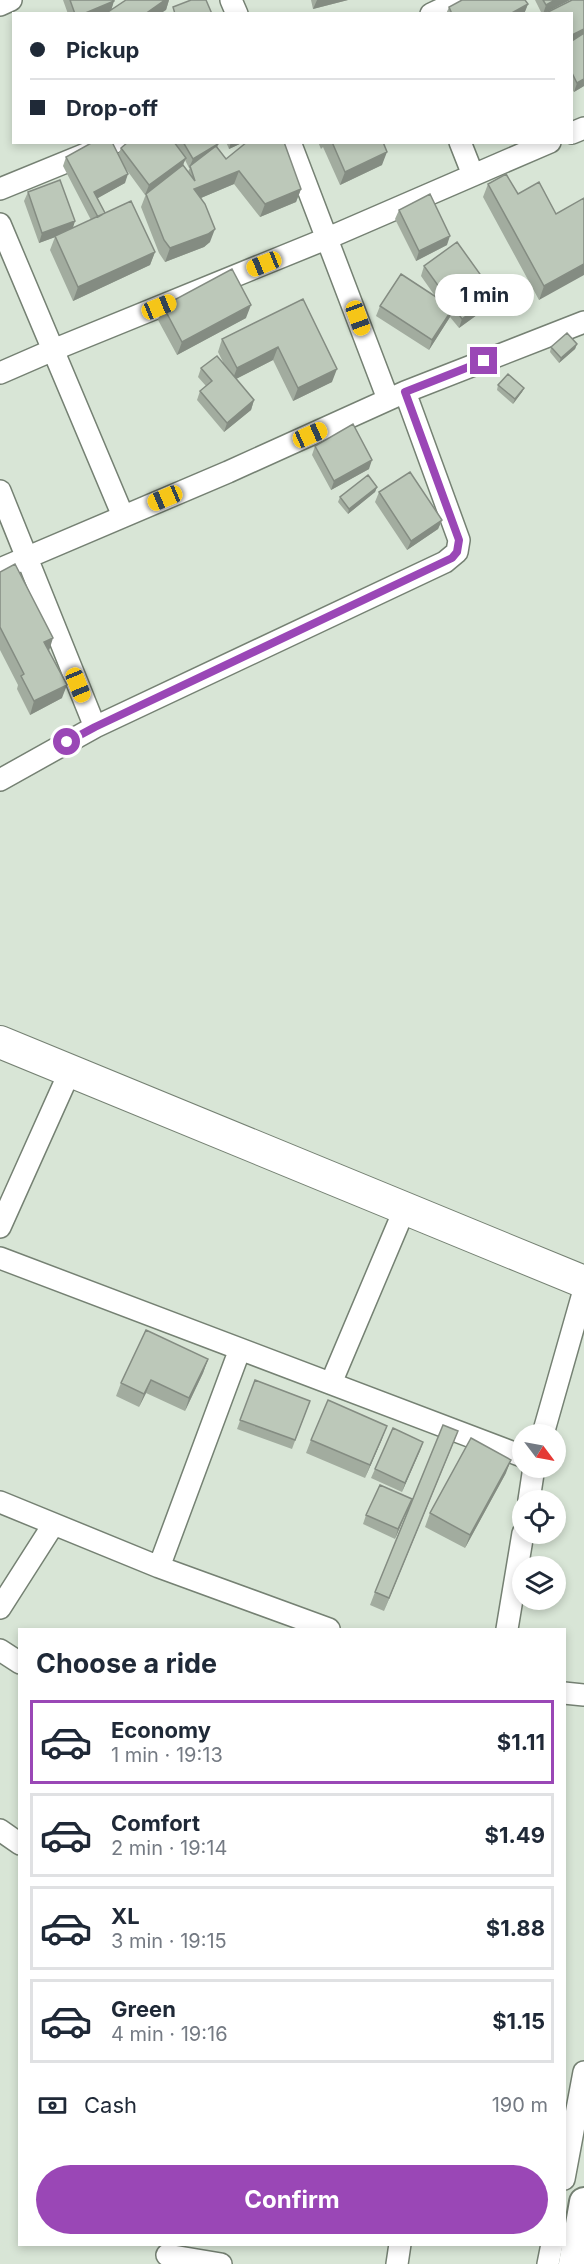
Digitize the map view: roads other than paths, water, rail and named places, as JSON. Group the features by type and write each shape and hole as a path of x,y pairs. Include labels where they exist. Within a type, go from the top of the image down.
{"main road":[{"path":"0,1042 584,1282"},
{"path":"573,2264 584,2202"}],"street":[{"path":"0,5 11,0"},
{"path":"434,12 461,0"},
{"path":"0,189 110,144"},
{"path":"0,780 95,727 445,562 457,552 459,540 328,238 291,144"},
{"path":"461,144 473,175"},
{"path":"0,373 328,238 545,144"},
{"path":"0,224 123,516"},
{"path":"0,569 228,472 397,395 584,322"},
{"path":"0,491 95,727"},
{"path":"0,1227 70,1071"},
{"path":"331,1383 405,1208"},
{"path":"0,1258 512,1452"},
{"path":"546,1424 584,1290"},
{"path":"159,1567 240,1349"},
{"path":"0,1502 159,1567 281,1621 323,1628"},
{"path":"0,1608 53,1525"},
{"path":"507,1628 521,1544"},
{"path":"0,1650 18,1662"},
{"path":"566,1693 584,1695"},
{"path":"0,1830 18,1843"},
{"path":"566,2168 584,2072"},
{"path":"397,2264 400,2246"},
{"path":"548,2264 552,2246"},
{"path":"167,2254 221,2264"}]}
